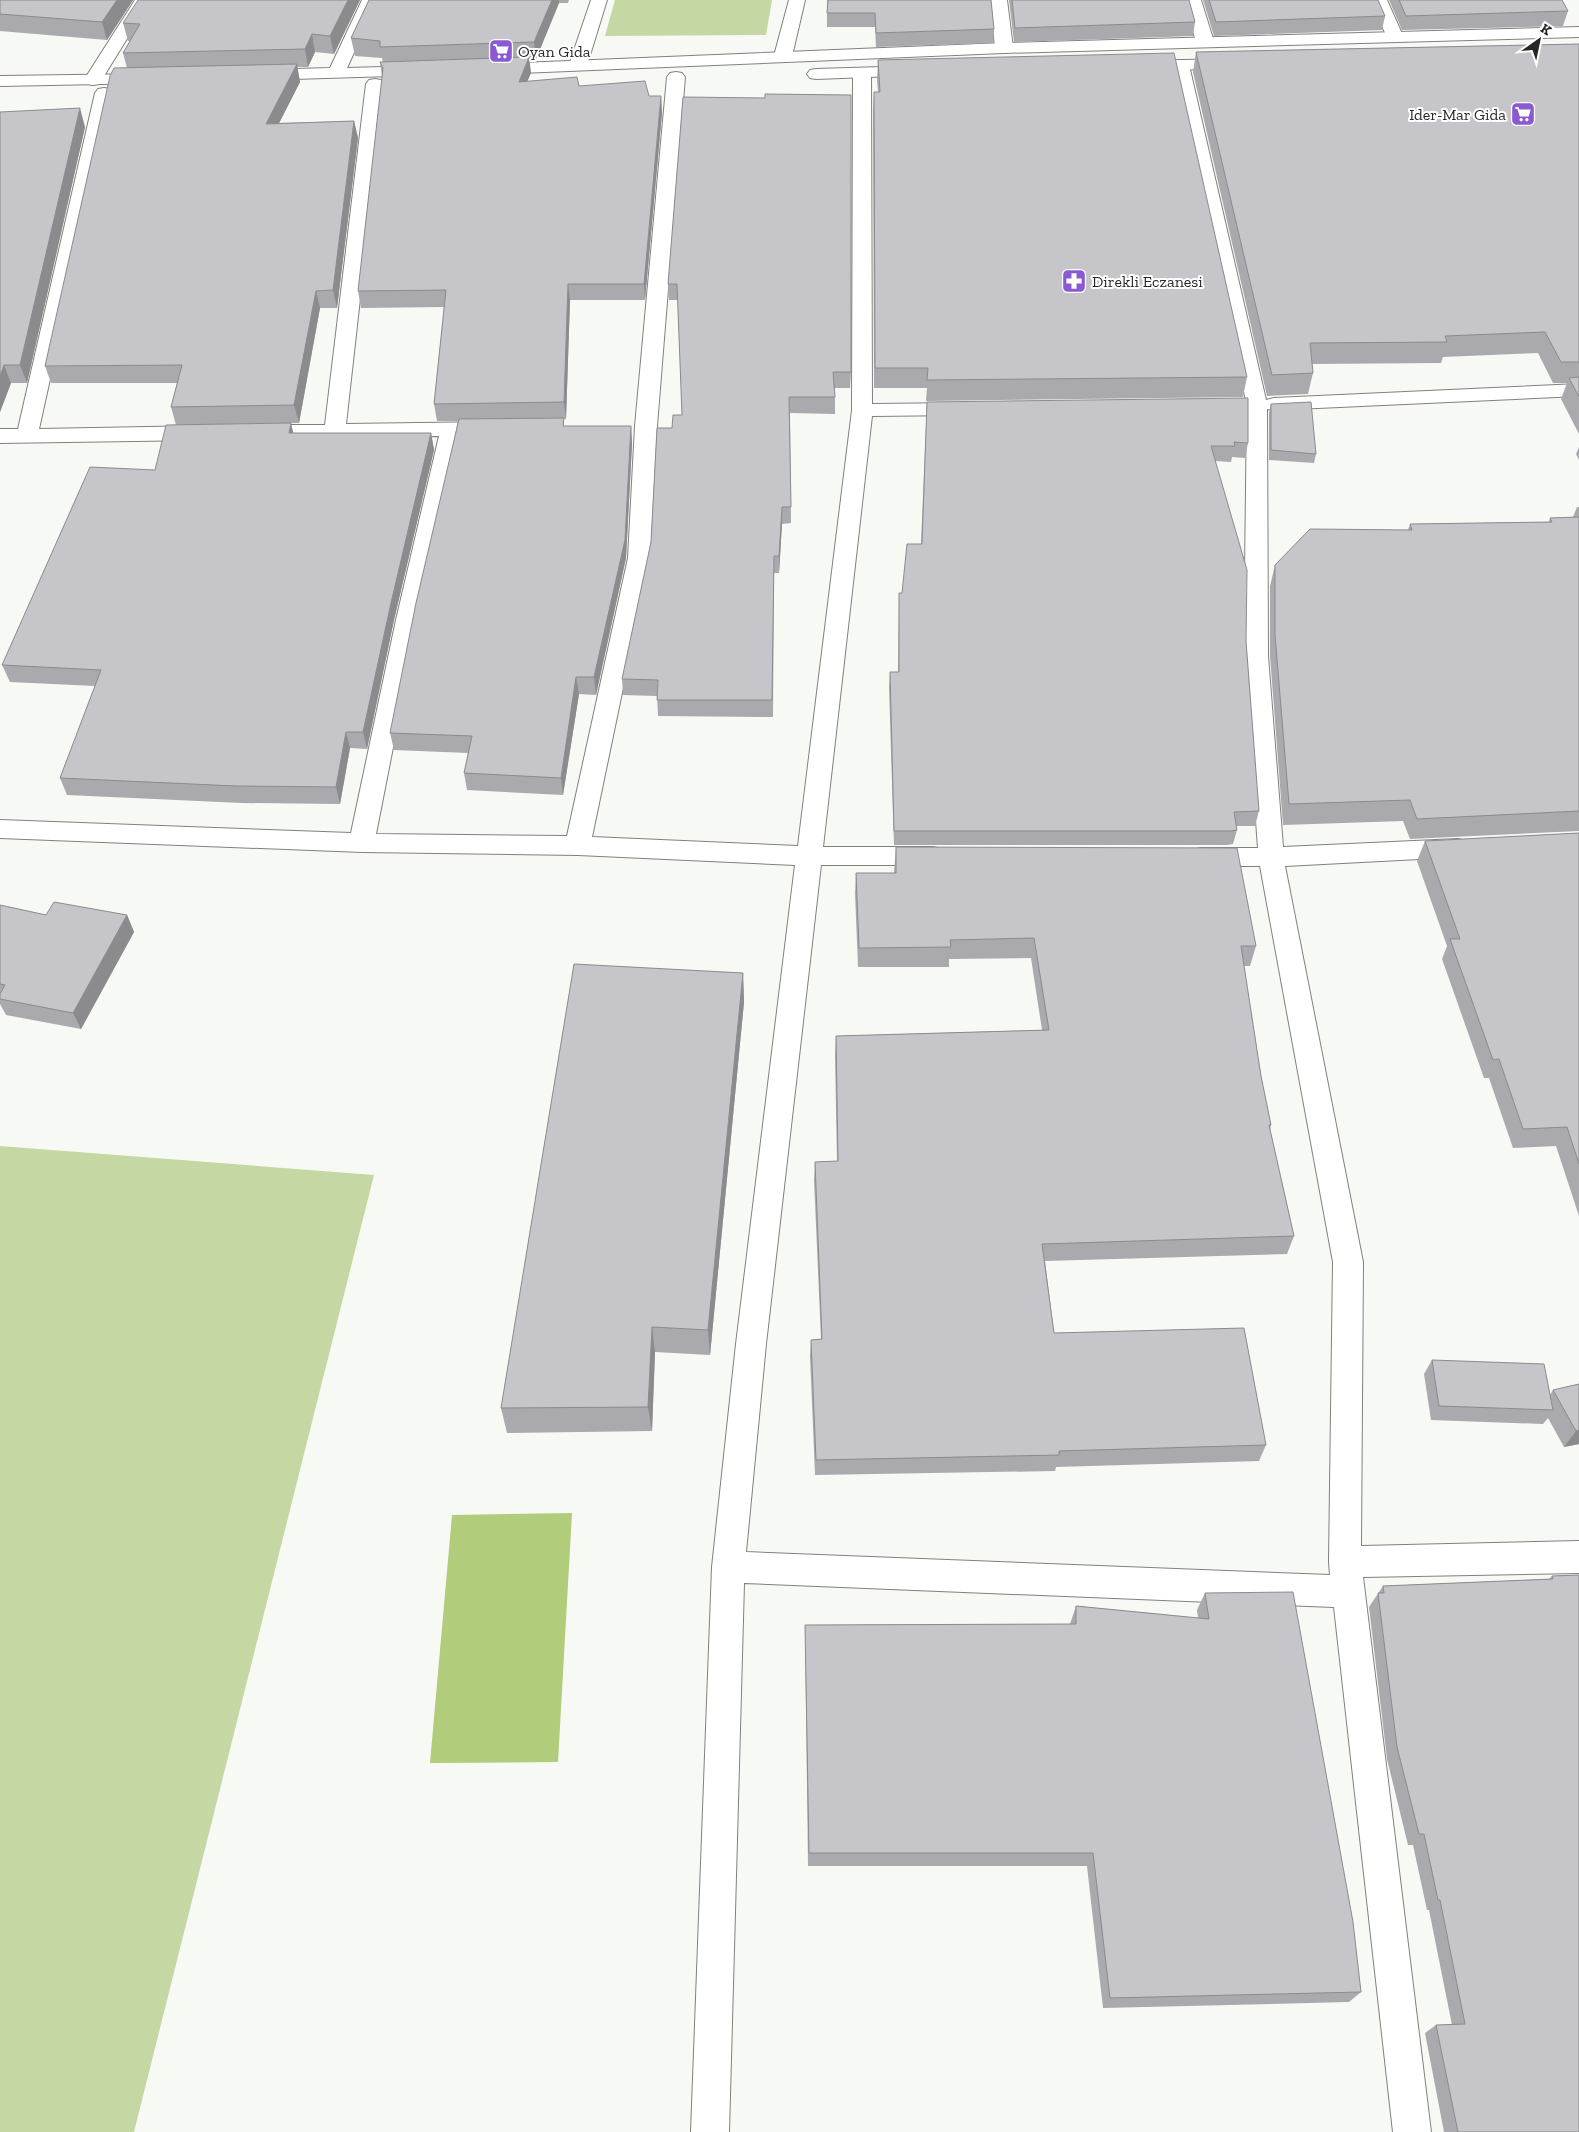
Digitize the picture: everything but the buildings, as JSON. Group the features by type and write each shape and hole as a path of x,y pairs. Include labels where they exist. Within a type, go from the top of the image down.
{"street":[{"path":"27,436 98,87 144,0"},
{"path":"336,73 370,0"},
{"path":"578,65 599,0"},
{"path":"783,56 797,0"},
{"path":"999,0 1004,48"},
{"path":"1193,0 1205,42"},
{"path":"1379,0 1394,36"},
{"path":"744,76 480,75 578,65 783,56 1394,36 1579,32"},
{"path":"1120,66 1250,64"},
{"path":"1180,65 1247,405 1256,656 1271,857 1348,1262 1347,1577 1412,2132"},
{"path":"803,74 927,71"},
{"path":"336,73 432,77 375,84 250,82 336,73"},
{"path":"710,2132 728,1567 752,1344 862,410 862,73"},
{"path":"578,846 639,558 636,426 676,77"},
{"path":"0,81 98,87"},
{"path":"335,431 375,84"},
{"path":"0,97 98,87 157,85"},
{"path":"1247,405 1579,390"},
{"path":"862,410 981,409"},
{"path":"0,436 510,429"},
{"path":"362,842 407,620 451,430"},
{"path":"0,829 362,842 578,846 810,856 957,856"},
{"path":"1182,857 1271,857 1480,846"},
{"path":"728,1567 1347,1577 1579,1557"}],"shaded area":[{"path":"615,0 772,0 766,35 605,36"},
{"path":"0,1146 374,1175 134,2132 0,2132"},
{"path":"572,1513 558,1762 430,1763 452,1515"}],"place":[{"name":"Oyan Gida","path":"501,51"},
{"name":"Ider-Mar Gida","path":"1523,114"},
{"name":"Direkli Eczanesi","path":"1074,281"}]}
